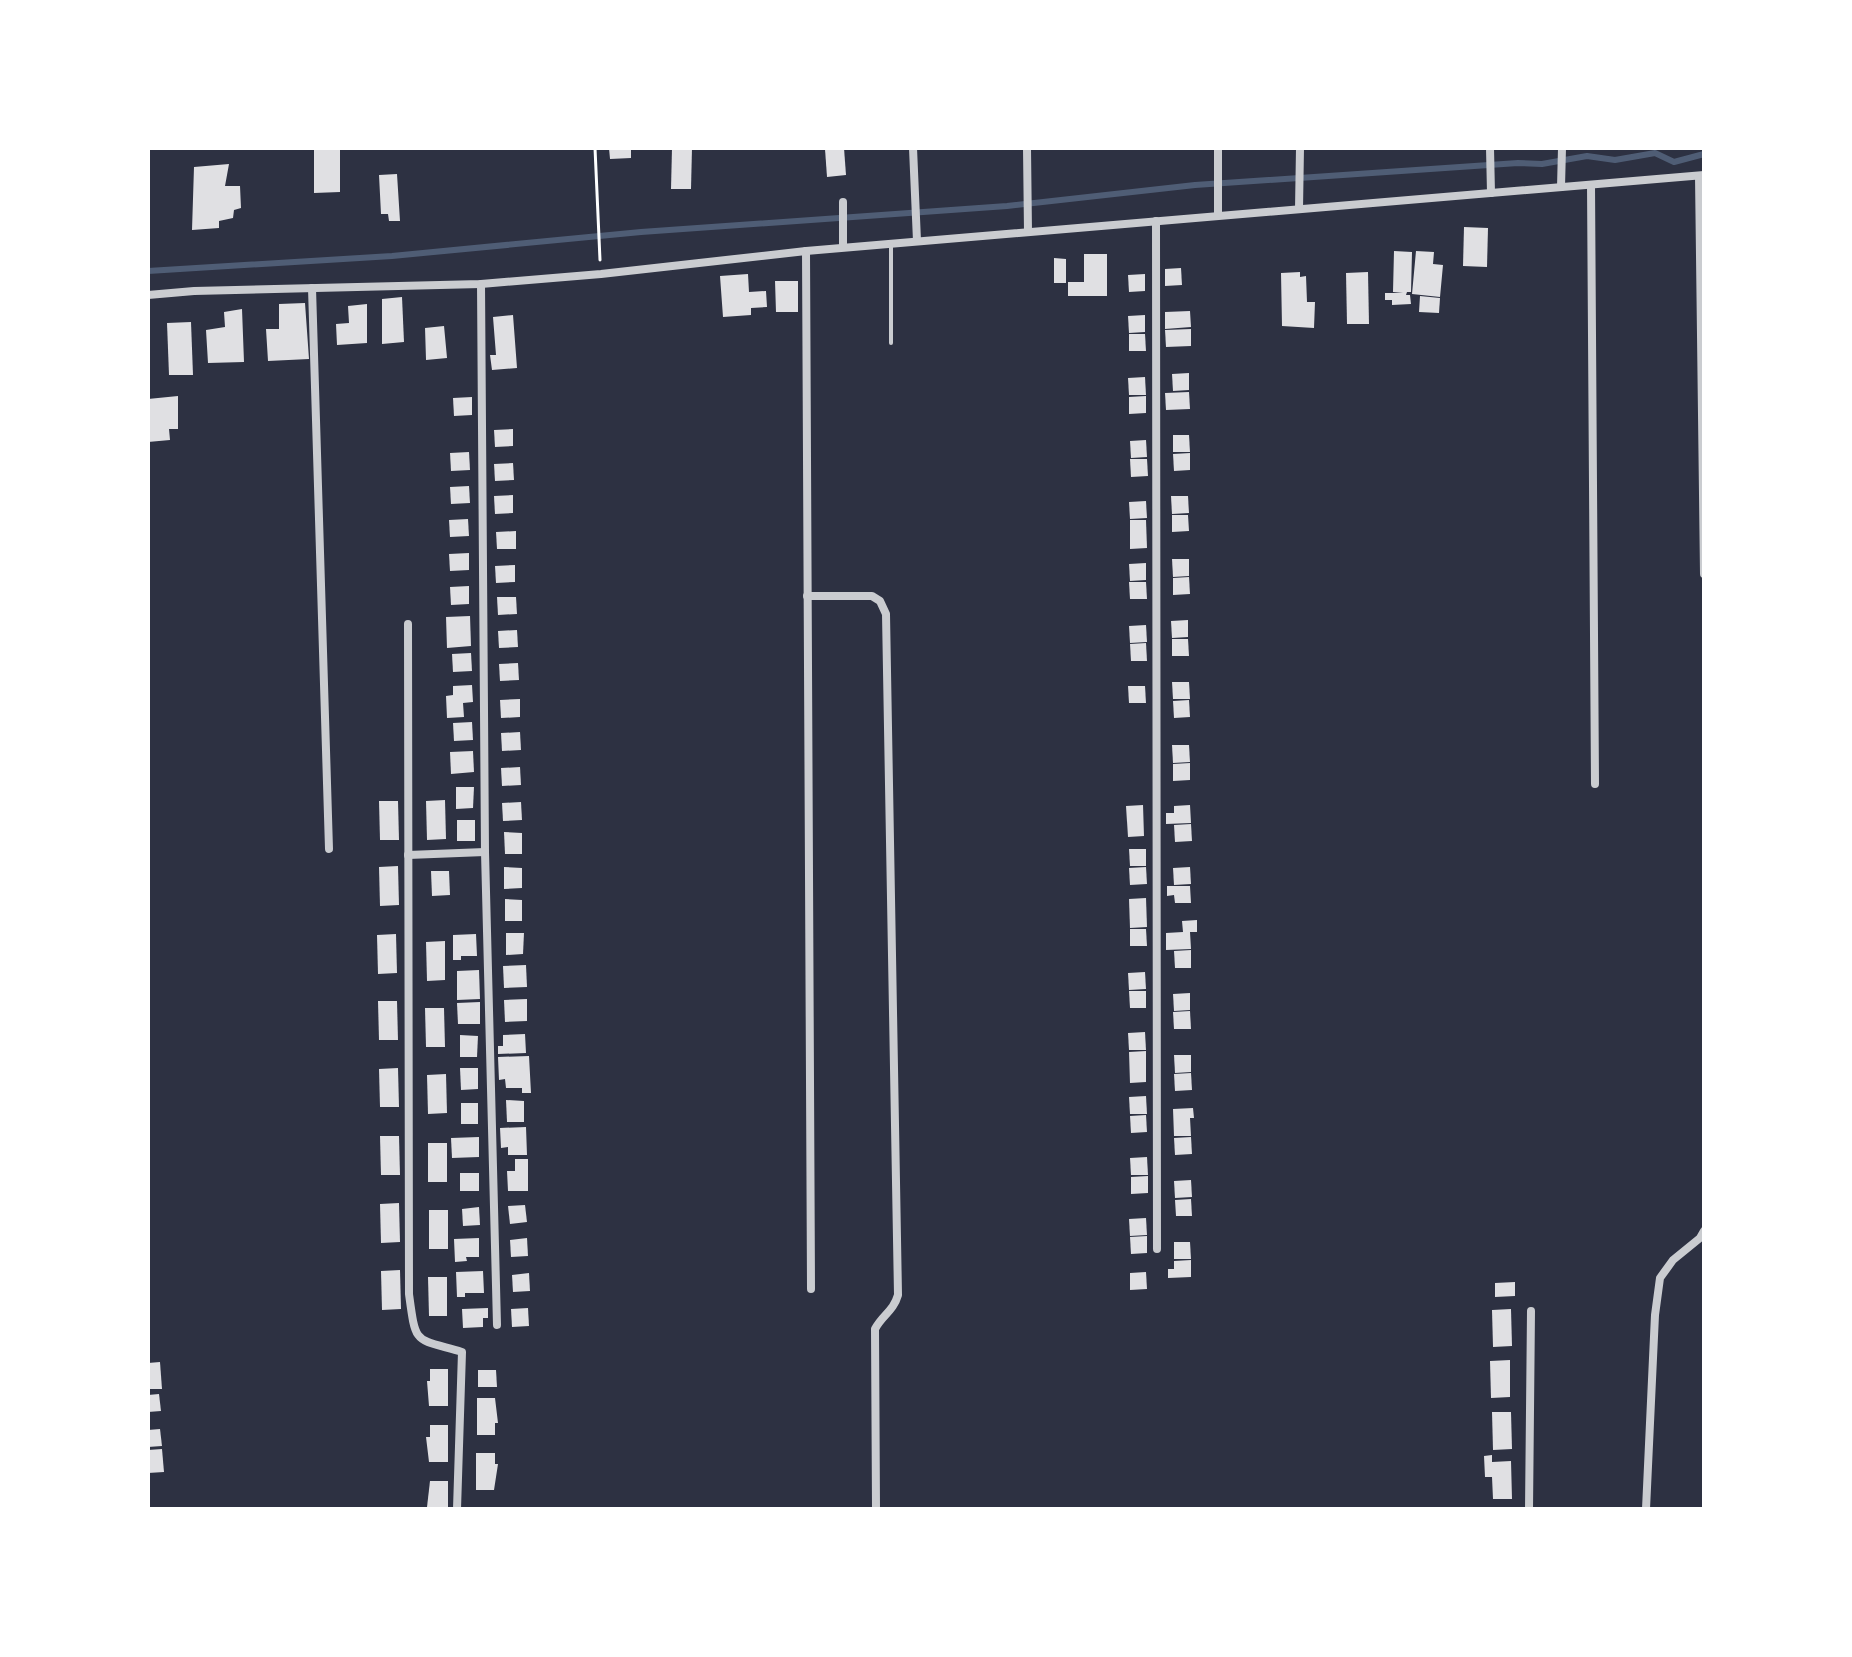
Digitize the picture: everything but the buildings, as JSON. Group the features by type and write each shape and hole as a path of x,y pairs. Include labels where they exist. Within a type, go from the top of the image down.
{"street":[{"path":"913,148 917,241"},
{"path":"1027,148 1028,232"},
{"path":"1218,148 1218,215"},
{"path":"1299,209 1300,148"},
{"path":"1561,183 1562,148"},
{"path":"1490,150 1491,193"},
{"path":"148,295 481,284 843,247 1491,193 1561,183 1591,185 1702,175 1704,574"},
{"path":"1591,185 1595,784"},
{"path":"843,204 843,247"},
{"path":"1156,221 1157,1249"},
{"path":"806,251 811,1289"},
{"path":"481,284 485,852 497,1325"},
{"path":"312,288 329,849"},
{"path":"807,596 872,596 880,601 886,614 898,1295 894,1309 880,1319 875,1329 876,1509"},
{"path":"408,624 409,1294 414,1332 421,1340 462,1352 457,1509"},
{"path":"408,855 485,852"},
{"path":"1646,1509 1655,1315 1660,1278 1673,1260 1704,1231"},
{"path":"1529,1509 1531,1311"}],"lane":[{"path":"891,243 891,343"}],"path":[{"path":"595,148 600,260"}],"waterway":[{"path":"148,271 392,256 641,232 1007,206 1195,185 1518,163 1542,164 1587,156 1615,160 1655,153 1674,162 1704,154"}]}
